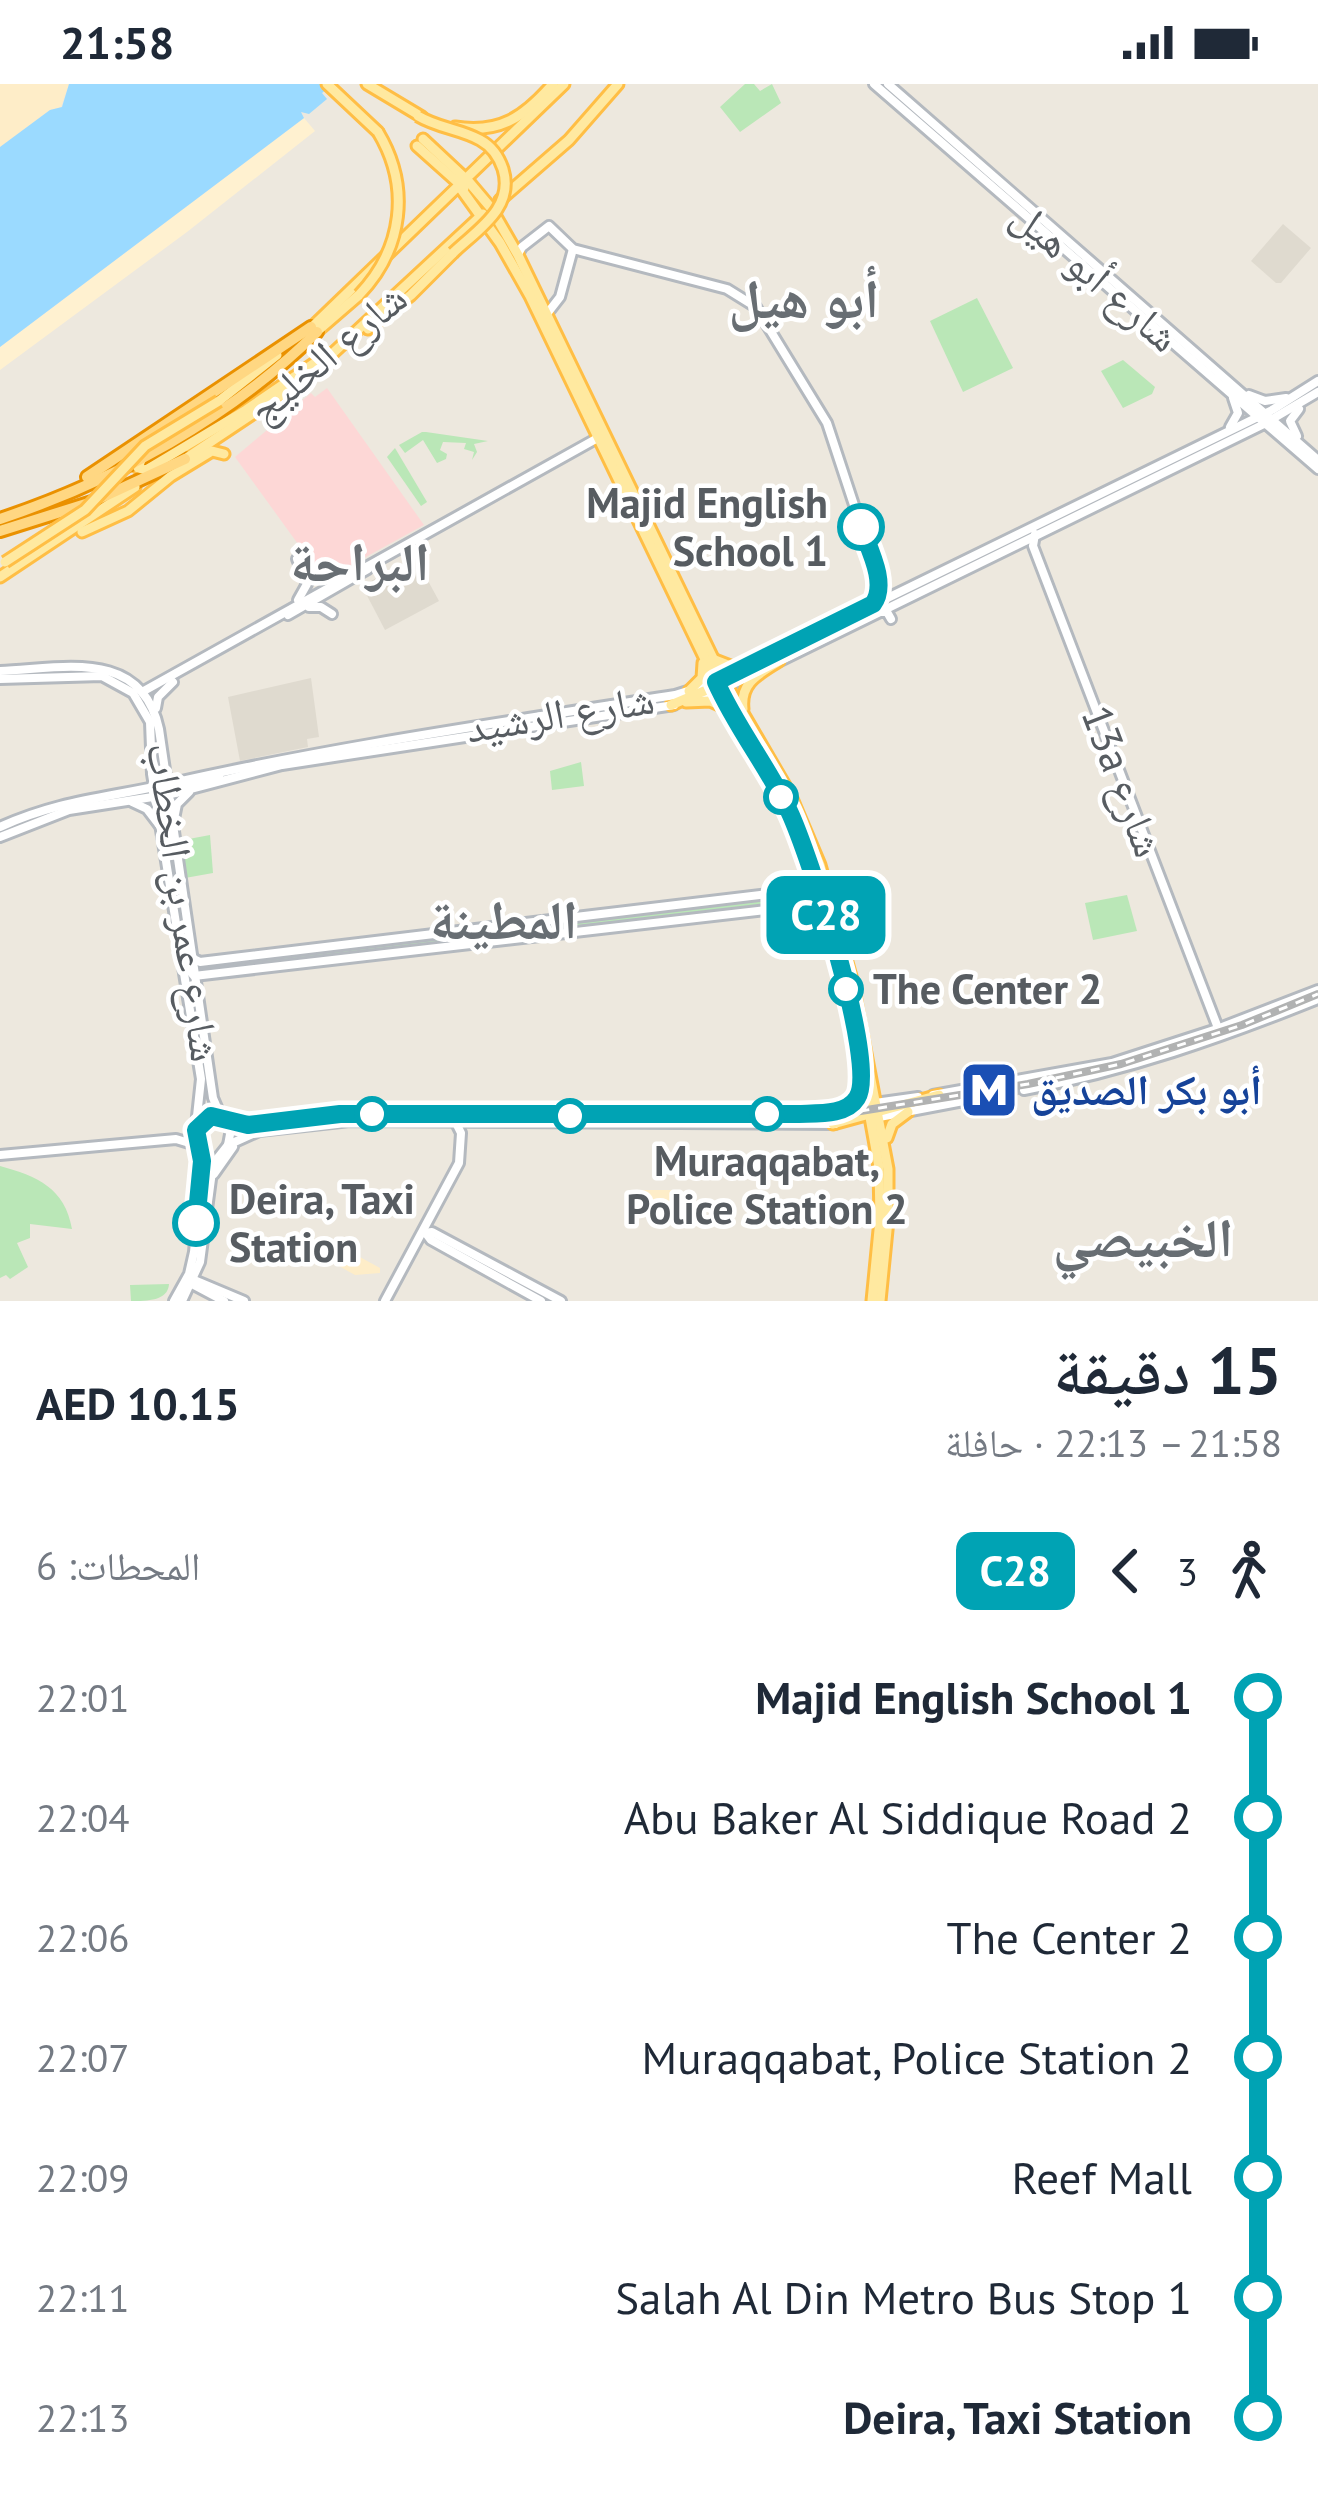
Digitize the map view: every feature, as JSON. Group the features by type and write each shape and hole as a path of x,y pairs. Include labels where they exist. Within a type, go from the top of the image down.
{"highway":[{"path":"0,519 119,468 194,427 248,392 314,329"},
{"path":"32,507 116,459 314,329"},
{"path":"0,531 92,502 185,459"}],"main road":[{"path":"314,329 358,295 386,258 398,219 394,166 378,132 327,84"},
{"path":"194,427 139,461 139,470 246,410 346,343 411,295 450,250 498,210 504,193 503,171 482,141 418,116 367,84"},
{"path":"418,116 462,129 497,128 522,116 553,84"},
{"name":"شارع الخليج","path":"0,577 278,399 346,343 450,250 498,148 564,84"},
{"name":"شارع الخليج","path":"3,563 85,510 145,446 246,386 314,329 444,201 506,195 560,148 618,84"},
{"name":"شارع أبو هيل","path":"876,86 902,96 1186,356 1230,387 1318,463"},
{"name":"شارع أبو هيل","path":"876,86 1058,244 1127,291 1218,368 1230,387"},
{"path":"420,142 474,197 505,242 598,443 706,654 704,674 687,697 715,702 732,712"},
{"path":"443,162 469,165 492,147 498,148"},
{"path":"443,162 444,201"},
{"path":"505,242 501,210 506,195"},
{"path":"422,274 474,197"},
{"path":"518,255 549,226 573,249 727,289 756,307 823,414 886,600"},
{"path":"450,250 475,230 505,242 518,255 549,306 598,443"},
{"path":"549,306 573,249"},
{"path":"546,333 562,358 566,357"},
{"path":"1318,381 1293,414 1290,426 1318,463"},
{"path":"1230,387 1270,402 1306,396"},
{"path":"1218,437 1238,413 1230,387"},
{"path":"574,392 589,433 627,482 732,712 787,806 829,908 862,1074 874,1111"},
{"path":"1265,418 1318,392"},
{"name":"شارع أبو هيل","path":"1265,418 1297,451 1318,463"},
{"name":"شارع الرشيد","path":"161,790 226,782 288,764 671,705 779,661 865,617 936,573 1265,418"},
{"name":"شارع الرشيد","path":"754,664 873,604 1036,533 1265,418"},
{"path":"1234,437 1268,434 1297,451"},
{"path":"145,695 348,574 548,464 598,443"},
{"path":"145,695 598,443"},
{"path":"135,487 123,504 130,507 207,454 223,455"},
{"path":"45,548 142,499"},
{"path":"116,515 127,529"},
{"name":"13a شارع","path":"1036,533 1033,546 1219,1034"},
{"path":"288,612 307,586 297,559"},
{"path":"827,635 936,573"},
{"path":"317,580 327,582 348,574"},
{"path":"880,583 889,589 908,587"},
{"path":"873,604 880,583"},
{"path":"288,612 316,606 332,614"},
{"path":"865,617 884,611 891,619"},
{"path":"706,654 727,666 754,664"},
{"path":"746,720 745,686 779,661"},
{"path":"671,705 721,685 754,664"},
{"name":"شارع عمر بن الخطاب","path":"0,675 100,668 126,678 145,695 156,716 161,790"},
{"path":"86,674 119,679 145,695"},
{"name":"شارع عمر بن الخطاب","path":"0,675 86,674 110,681 136,698 151,740 168,834 201,1071 196,1127"},
{"path":"156,716 158,697 173,682"},
{"path":"721,685 794,803 862,1024 874,1083 881,1208 876,1301"},
{"name":"شارع الرشيد","path":"161,790 192,777 319,751 628,702 687,697"},
{"path":"582,717 622,709 628,702"},
{"path":"126,800 145,777 151,740"},
{"path":"288,764 319,751"},
{"path":"161,760 172,775 192,777"},
{"path":"33,822 235,768"},
{"path":"168,834 177,803 196,788"},
{"path":"86,806 161,790"},
{"path":"161,790 176,856"},
{"path":"0,827 50,806 126,800 149,810 168,834"},
{"path":"0,837 50,813 50,806"},
{"name":"شارع عمر بن الخطاب","path":"168,834 176,856 213,1098 224,1120"},
{"path":"801,890 810,879 809,861"},
{"path":"192,958 197,962 818,888"},
{"path":"770,908 807,901 805,892 787,892"},
{"path":"183,950 194,976 770,908 813,904 829,908"},
{"path":"229,972 208,973 205,965 241,957"},
{"path":"196,990 215,974"},
{"path":"1024,1090 1172,1054 1210,1040 1239,1018 1318,989"},
{"path":"1247,1028 1298,1004 1299,997"},
{"path":"492,1123 847,1123 897,1100 1094,1067 1247,1028 1318,999"},
{"path":"849,1001 857,1023 862,1024"},
{"path":"860,1060 887,1163 890,1199 876,1301"},
{"path":"845,1109 859,1096 862,1074"},
{"path":"874,1083 897,1100"},
{"path":"833,1124 939,1095"},
{"path":"0,1152 179,1135 206,1118 254,1125 316,1115 908,1112 979,1098"},
{"path":"530,1103 533,1116"},
{"path":"887,1163 890,1128 908,1112"},
{"path":"285,1126 316,1115"},
{"path":"421,1238 459,1163 465,1118 502,1115"},
{"path":"0,1152 181,1138 208,1152 285,1126 335,1121 462,1125 533,1116"},
{"path":"189,1281 199,1268 211,1169 231,1134 224,1120"},
{"path":"847,1123 865,1130 875,1141"},
{"path":"386,1301 463,1164 462,1125"},
{"path":"285,1126 285,1138"},
{"path":"181,1301 194,1252 202,1167 196,1127"},
{"path":"206,1198 224,1156 267,1129"},
{"path":"433,1219 449,1247"},
{"path":"421,1238 449,1247"},
{"path":"541,1301 440,1239 561,1301"},
{"path":"199,1268 205,1278 244,1301"},
{"path":"189,1281 223,1289"},
{"path":"189,1281 224,1301"},
{"path":"181,1301 195,1292 210,1294"}],"shaded area":[{"path":"304,118 315,131 0,370 0,347"},
{"path":"1283,224 1311,248 1276,283 1251,261"},
{"path":"327,388 424,525 324,580 235,457 311,393 315,397"},
{"path":"415,557 439,601 385,630 362,586"},
{"path":"311,678 319,737 307,739 308,747 240,761 228,697"}],"green space":[{"path":"745,84 754,84 760,91 772,84 781,103 740,132 720,107"},
{"path":"977,298 1013,368 963,392 930,321"},
{"path":"1123,360 1155,387 1152,394 1123,408 1101,371"},
{"path":"422,432 488,441 474,444 477,452 472,460 474,452 464,449 466,443 443,442 440,450 447,454 446,459 437,463 423,440 405,453 399,445"},
{"path":"395,448 427,502 421,506 387,457"},
{"path":"581,762 584,786 552,790 550,771"},
{"path":"210,835 213,873 185,878 178,841"},
{"path":"807,890 810,902 206,975 205,963"},
{"path":"1127,895 1137,931 1093,940 1085,903"},
{"path":"0,1166 47,1186 63,1203 72,1229 30,1224 30,1238 17,1243 28,1267 10,1279 0,1278"},
{"path":"169,1284 161,1297 131,1301 130,1285"}],"sand":[{"path":"0,84 69,84 61,107 0,147"},
{"path":"641,1190 676,1190 679,1194 674,1209 635,1208"},
{"path":"336,1244 380,1268 380,1273 355,1275 328,1260"}],"water":[{"path":"69,84 333,84 322,93 327,99 309,114 301,112 304,118 0,347 0,147 50,110 62,107"}],"tunnel":[{"path":"979,1098 1024,1090"}],"railway":[{"path":"627,1121 811,1119 1028,1084 1121,1064 1242,1025 1318,994"}],"bus line":[{"name":"C28","path":"196,1223 202,1161 195,1137 201,1121 211,1116 248,1125 340,1114 797,1114 845,1109 855,1101 862,1074 855,1031 816,881 787,806 716,682 873,604 880,583 861,527"}],"place":[{"name":"Majid English School 1","path":"861,527"},
{"name":"The Center 2","path":"846,989"},
{"name":"أبو بكر الصديق","path":"989,1090"},
{"name":"Muraqqabat, Police Station 2","path":"767,1114"},
{"name":"Deira, Taxi Station","path":"196,1223"}],"district":[{"name":"أبو هيل","path":"804,299"},
{"name":"البراحة","path":"360,562"},
{"name":"المطينة","path":"504,920"},
{"name":"الخبيصي","path":"1143,1238"}]}
